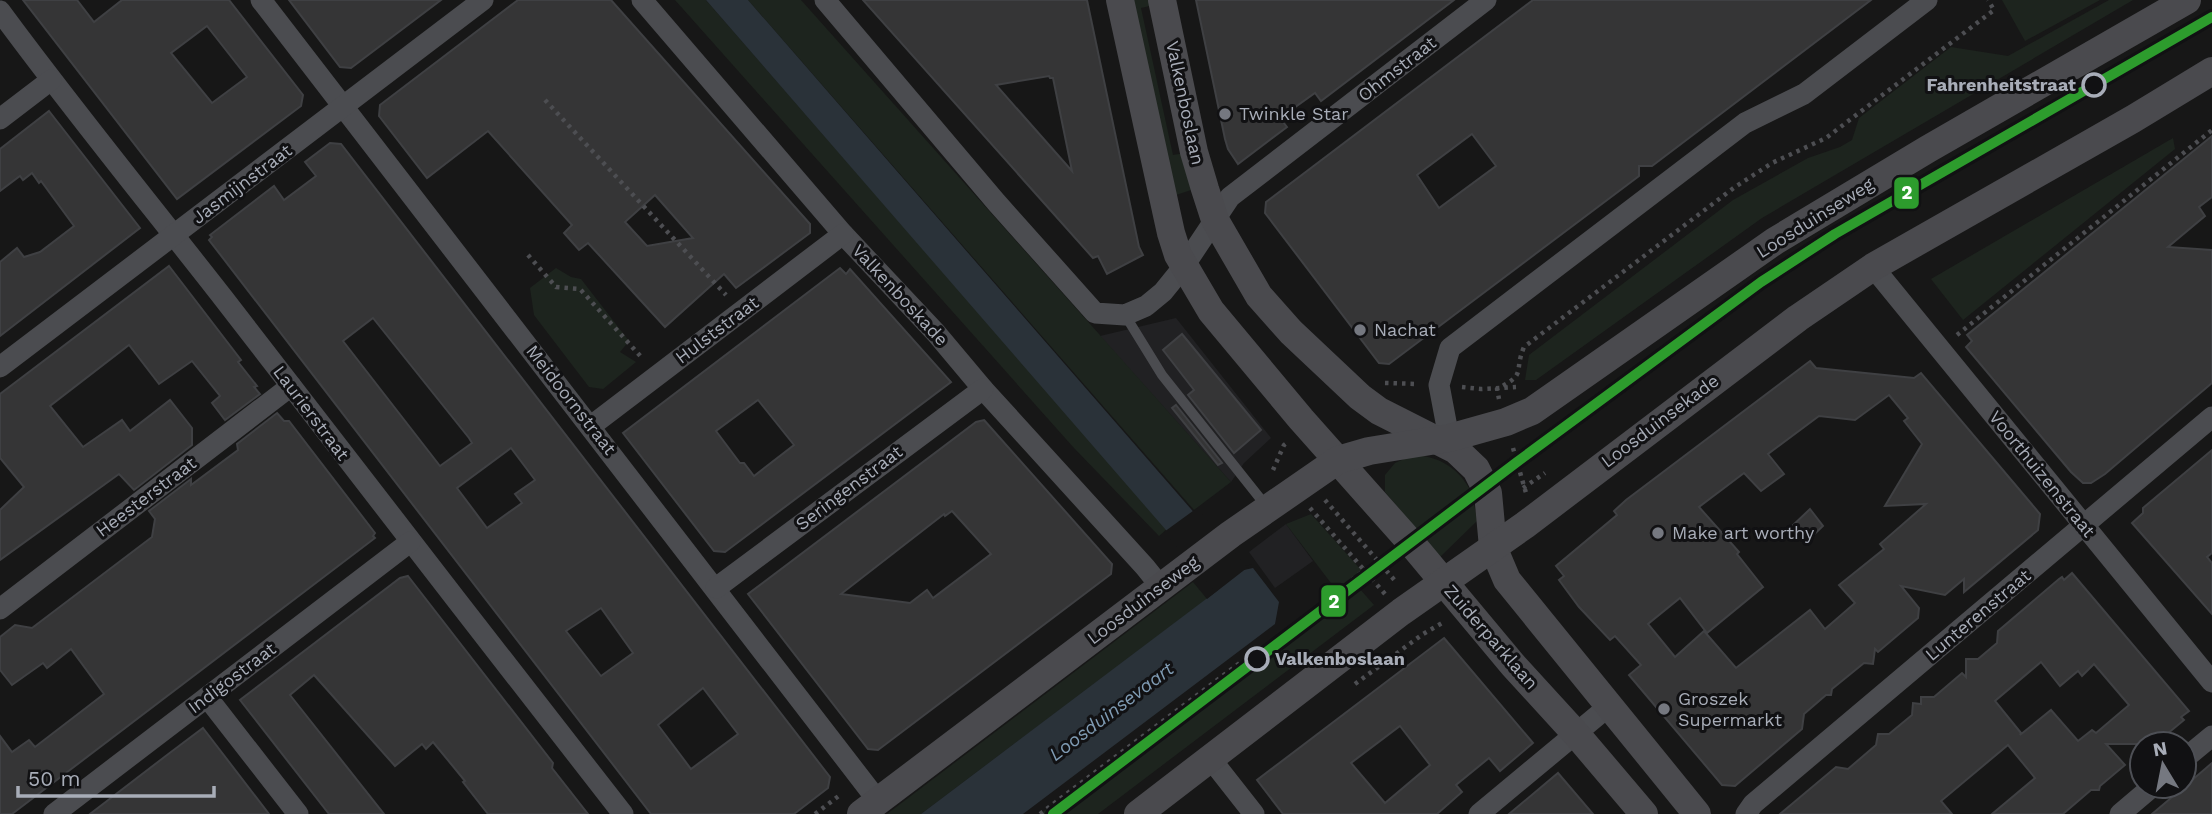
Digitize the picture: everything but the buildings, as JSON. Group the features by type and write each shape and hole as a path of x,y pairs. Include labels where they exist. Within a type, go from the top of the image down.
{"main road":[{"path":"1120,0 1161,192 1178,255 1212,311 1338,460"},
{"name":"Valkenboslaan","path":"1162,0 1194,152 1215,220 1259,296 1291,332 1360,397 1380,411 1443,439"},
{"name":"Loosduinseweg","path":"870,808 1231,534 1338,460 1369,450 1443,439 1506,422 1532,411 1775,242 1928,149 2187,0"},
{"name":"Loosduinsekade","path":"1138,814 1401,612 1537,515 1787,326 1873,267 2212,71"},
{"path":"1443,439 1466,457 1483,480 1488,493 1493,547 1507,580 1697,814"},
{"name":"Zuiderparklaan","path":"1338,460 1644,814"}],"street":[{"name":"Meidoornstraat","path":"261,0 716,588 870,808"},
{"name":"Jasmijnstraat","path":"0,367 483,0"},
{"name":"Valkenboskade","path":"642,0 843,234 1146,567 1161,587"},
{"path":"825,0 996,202 1096,313 1125,315 1146,306 1163,292 1184,266"},
{"name":"Ohmstraat","path":"1184,266 1230,197 1486,0"},
{"path":"1443,439 1438,385 1450,348 1745,123 1804,93 1927,0"},
{"name":"Laurierstraat","path":"0,11 623,814"},
{"path":"0,119 51,80"},
{"name":"Hulststraat","path":"592,426 843,234"},
{"name":"Voorthuizenstraat","path":"1873,267 2212,682"},
{"name":"Heesterstraat","path":"0,608 291,386"},
{"name":"Seringenstraat","path":"716,588 983,389"},
{"name":"Lunterenstraat","path":"1746,814 1753,804 2212,417"},
{"name":"Indigostraat","path":"54,814 410,542"},
{"path":"207,697 298,814"},
{"path":"1479,814 1609,706"},
{"path":"2198,748 2212,736"},
{"path":"1210,758 1254,814"},
{"path":"2120,814 2136,800"}],"lane":[{"path":"1125,315 1162,375 1268,508"}],"path":[{"path":"1537,515 1523,488 1497,389 1515,380 1520,372 1524,347 1735,187 1772,163 1826,138 1994,10 1988,0"},
{"path":"545,100 741,312"},
{"path":"1940,349 2212,130"},
{"path":"528,255 556,287 580,289 658,376"},
{"path":"1278,463 1284,445"},
{"path":"1271,472 1294,490 1423,634"},
{"path":"1523,488 1545,473"},
{"path":"1352,580 1366,569"},
{"path":"1348,690 1423,634 1468,611"},
{"path":"1040,814 1241,662"}],"shaded area":[{"path":"675,0 706,0 1167,529 1159,536 1074,448"},
{"path":"748,0 801,0 1231,482 1194,510"},
{"path":"1130,0 1152,0 1154,5 1141,8 1173,155 1185,153 1194,189 1173,196"},
{"path":"2002,0 2100,0 2025,41"},
{"path":"2109,0 2133,0 1762,218 1536,380 1525,380 1529,355 1733,200 1808,158 1852,140 1859,118 1951,47 2008,56"},
{"path":"2173,138 2175,149 1963,320 1931,279"},
{"path":"556,268 571,277 581,279 629,341 620,352 636,362 603,389 589,387 534,315 530,288"},
{"path":"1176,318 1271,438 1244,463 1231,482 1100,336"},
{"path":"1413,455 1430,457 1452,468 1471,491 1477,521 1440,557 1385,492 1385,475 1395,463"},
{"path":"1311,514 1362,571 1352,580 1374,605 1098,814 1040,814 1337,591 1286,524"},
{"path":"1286,524 1313,561 1275,588 1249,552"},
{"path":"1193,582 1207,599 921,814 887,814"}],"water":[{"name":"Loosduinsevaart","path":"706,0 748,0 1244,570 1253,568 1279,602 1275,624 1023,814 921,814 1218,590"}],"pier":[{"path":"1197,508 1246,566 1252,564 1207,599 1205,596 1213,589 1164,532"}],"transit line":[{"name":"2","path":"1053,814 1517,462 1761,282 1835,234 2212,17"}],"place":[{"name":"Fahrenheitstraat","path":"2094,85"},
{"name":"Twinkle Star","path":"1225,114"},
{"name":"Nachat","path":"1360,330"},
{"name":"Make art worthy","path":"1658,533"},
{"name":"Valkenboslaan","path":"1257,659"},
{"name":"Groszek Supermarkt","path":"1664,709"}]}
